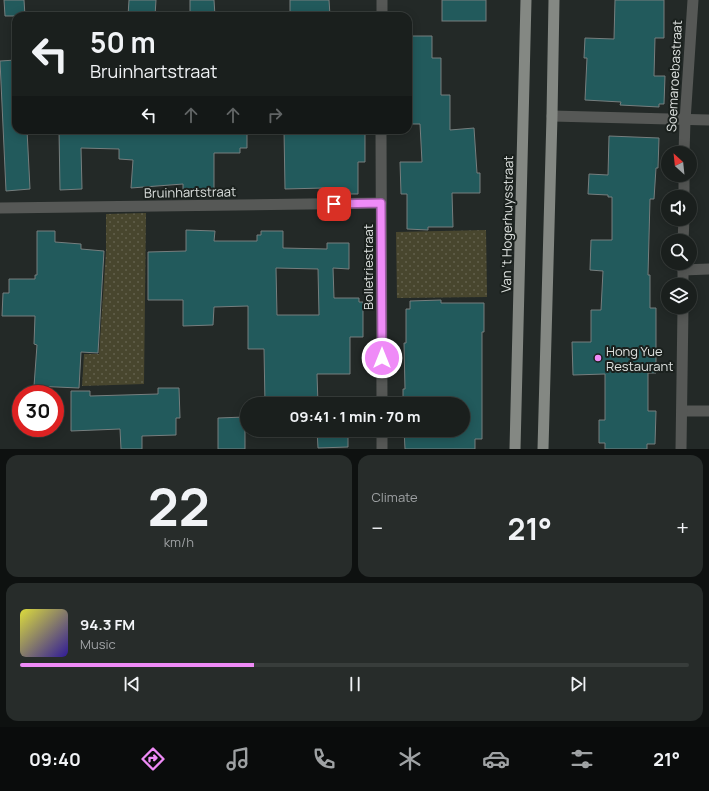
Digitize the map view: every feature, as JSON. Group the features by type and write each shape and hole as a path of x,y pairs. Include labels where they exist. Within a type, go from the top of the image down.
{"main road":[{"name":"Van 't Hogerhuysstraat","path":"515,449 526,0"},
{"path":"543,449 554,0"}],"street":[{"path":"382,0 382,12"},
{"name":"Soemaroebastraat","path":"684,146 693,0"},
{"path":"552,116 685,121 709,120"},
{"name":"Bolletriestraat","path":"382,134 382,397"},
{"name":"Bruinhartstraat","path":"0,208 381,203"},
{"path":"697,268 709,269"},
{"path":"681,449 683,314"},
{"path":"682,412 709,411"},
{"path":"382,437 382,449"}],"shaded area":[{"path":"146,213 144,384 82,386 84,354 99,354 106,252 106,214"},
{"path":"486,230 487,297 397,298 396,232"}],"building":[{"path":"4,0 24,0 25,12 12,12 12,16 5,16"},
{"path":"129,0 156,0 155,12 128,12"},
{"path":"190,0 214,0 215,12 190,12"},
{"path":"290,0 329,0 330,12 290,12"},
{"path":"442,0 486,0 486,21 442,21"},
{"path":"615,0 664,0 664,38 655,38 654,76 665,76 664,104 659,104 659,107 620,105 621,102 585,100 587,58 584,58 585,38 614,39"},
{"path":"412,36 432,36 432,58 441,58 441,95 450,95 450,130 474,128 477,173 480,173 480,193 452,193 453,227 428,227 428,230 407,229 407,194 401,194 400,162 422,162 420,124 412,124"},
{"path":"12,60 12,134 27,134 30,189 6,191 0,61"},
{"path":"59,134 247,134 247,148 240,148 240,153 214,153 214,192 183,192 183,184 131,188 133,160 119,159 119,149 81,148 82,189 60,190"},
{"path":"284,134 365,134 365,162 358,162 358,194 324,194 324,188 285,189"},
{"path":"609,136 659,138 658,168 656,168 654,199 650,199 648,275 650,275 650,308 656,308 656,373 648,373 648,411 656,411 655,444 647,444 647,449 605,449 605,443 599,443 599,420 605,420 605,374 573,375 572,342 591,342 591,310 601,310 603,271 590,270 591,240 612,240 612,197 608,197 608,195 588,194 589,174 608,175"},
{"path":"186,230 215,231 214,241 257,241 257,235 261,235 261,231 283,231 283,248 327,249 327,243 349,243 349,269 333,268 334,298 359,298 359,302 363,302 363,337 350,337 350,374 317,374 318,397 265,397 264,349 248,349 248,306 214,307 213,325 183,326 183,300 148,300 148,252 186,251","holes":["276,268 318,269 319,315 277,315"]},
{"path":"37,231 55,231 55,242 81,244 81,249 104,251 98,353 81,352 79,388 64,387 64,385 34,385 37,345 34,344 35,316 2,316 3,293 9,293 9,279 35,279 35,275 37,275"},
{"path":"441,300 441,303 484,303 484,332 482,332 482,439 475,439 475,449 405,449 404,437 470,437 470,397 403,397 403,389 405,389 404,343 406,343 406,309 410,309 410,301"},
{"path":"158,388 179,388 180,418 176,418 176,435 142,436 142,449 121,449 120,429 71,431 71,391 90,391 90,396 158,394"},
{"path":"240,417 240,437 245,437 245,449 218,449 218,418"},
{"path":"317,437 348,437 348,447 318,448"}],"place":[{"name":"Hong Yue Restaurant","path":"598,358"}],"route":[{"path":"334,204 381,203 382,358"}]}
